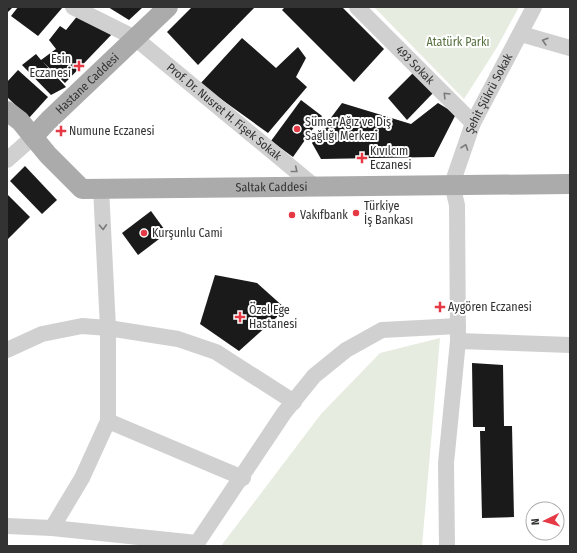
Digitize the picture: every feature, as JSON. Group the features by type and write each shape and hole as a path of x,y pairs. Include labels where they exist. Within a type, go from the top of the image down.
{"main road":[{"name":"Hastane Caddesi","path":"33,137 168,7"},
{"name":"Saltak Caddesi","path":"7,111 20,121 82,189 452,184 570,184"}],"street":[{"name":"Prof. Dr. Nusret H. Fişek Sokak","path":"73,7 135,38 314,186"},
{"name":"493 Sokak","path":"357,7 473,123"},
{"name":"Şehit Şükrü Sokak","path":"452,184 473,123 534,7"},
{"path":"521,34 570,48"},
{"name":"Hastane Caddesi","path":"7,160 33,137"},
{"path":"447,546 446,463 458,334 457,205 452,184"},
{"path":"52,528 82,478 108,421 108,328 100,188"},
{"path":"7,350 42,334 82,326 108,328 178,340 216,352 294,402"},
{"path":"7,526 52,528 196,544 294,402 314,376 346,350 382,330 458,334 570,345"},
{"path":"108,421 242,478"}],"green space":[{"name":"Atatürk Parkı","path":"374,7 519,7 496,49 464,99"},
{"path":"440,338 422,546 221,546 321,414 380,353"}],"building":[{"path":"7,7 13,7 7,13"},
{"path":"18,7 63,7 38,36 11,16"},
{"path":"108,7 143,7 129,20"},
{"path":"192,7 255,7 198,65 167,32"},
{"path":"285,7 342,7 384,49 354,82 282,10"},
{"path":"79,14 114,32 65,83 43,62 66,87 51,95 22,65 36,54 41,60 56,49 49,40 60,26 66,30"},
{"path":"242,38 276,68 298,47 306,58 296,77 307,87 268,133 200,84"},
{"path":"18,70 48,97 29,118 7,97 7,82"},
{"path":"413,73 433,93 407,120 388,98"},
{"name":"Sümer Ağız ve Diş Sağlığı Merkezi","path":"301,100 322,116 293,157 271,141"},
{"path":"342,103 411,124 438,103 456,114 434,157 321,159 312,143"},
{"path":"25,166 57,200 42,214 10,181"},
{"path":"7,194 30,217 7,240"},
{"name":"Kurşunlu Cami","path":"151,211 167,233 138,255 122,233"},
{"name":"Özel Ege Hastanesi","path":"215,275 257,283 286,309 239,351 200,324"},
{"path":"472,363 503,365 504,426 512,426 514,517 482,518 480,431 485,431 485,427 473,427"}],"place":[{"name":"Esin Eczanesi","path":"79,66"},
{"name":"Sümer Ağız ve Diş Sağlığı Merkezi","path":"297,129"},
{"name":"Numune Eczanesi","path":"61,131"},
{"name":"Kıvılcım Eczanesi","path":"362,158"},
{"name":"Türkiye İş Bankası","path":"356,213"},
{"name":"Vakıfbank","path":"292,215"},
{"name":"Kurşunlu Cami","path":"144,233"},
{"name":"Aygören Eczanesi","path":"440,307"},
{"name":"Özel Ege Hastanesi","path":"240,317"}]}
